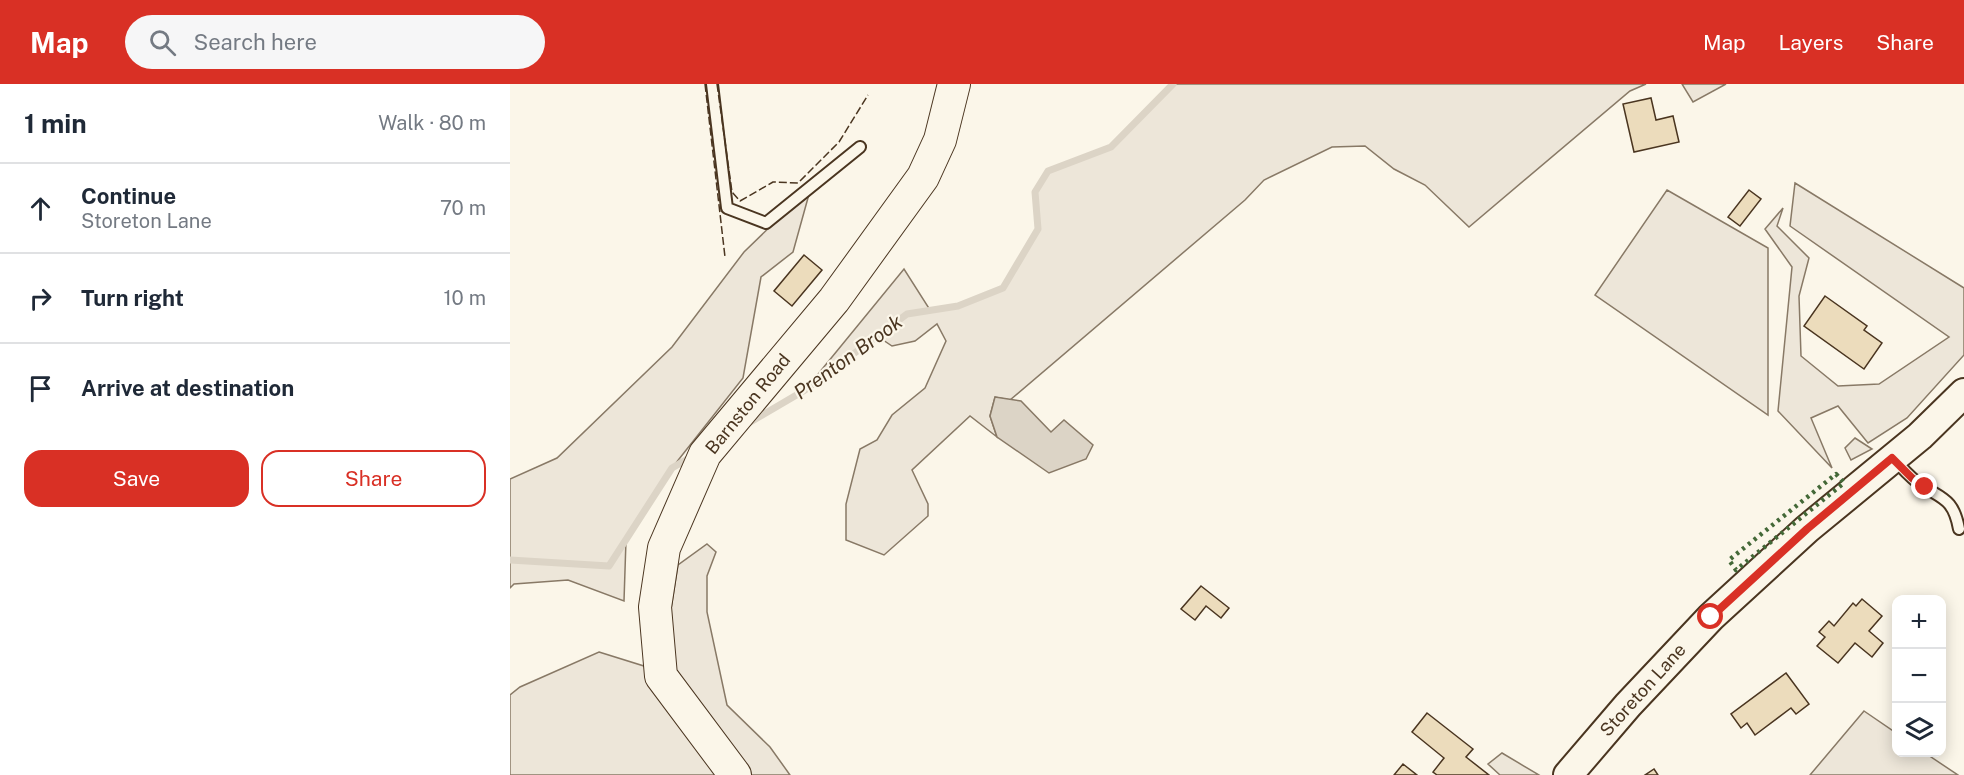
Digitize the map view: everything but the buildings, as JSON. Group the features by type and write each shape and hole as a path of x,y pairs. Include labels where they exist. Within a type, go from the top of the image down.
{"main road":[{"name":"Barnston Road","path":"735,775 661,676 655,607 664,548 705,454 834,300 923,177 940,140 954,84"}],"street":[{"name":"Storeton Lane","path":"1568,775 1628,705 1711,617 1807,529 1920,436 1964,393"}],"lane":[{"path":"712,84 727,208 766,223 861,147"},
{"path":"1892,458 1915,481 1948,502 1957,516 1959,530"}],"shaded area":[{"path":"1173,84 1646,84 1630,91 1469,227 1425,185 1394,169 1365,146 1332,147 1264,180 1245,200 1010,400 995,397 990,416 997,437 970,416 912,470 928,504 928,516 884,555 846,540 846,504 860,449 877,440 892,415 925,388 946,341 937,324 915,341 892,346 877,336 805,390 904,269 930,310 958,306 1003,288 1037,229 1035,192 1048,171 1111,147"},
{"path":"1682,84 1726,84 1693,102"},
{"path":"1795,183 1964,288 1964,355 1907,418 1868,443 1838,406 1811,418 1832,468 1778,411 1792,267 1765,229 1783,208 1777,226 1809,258 1799,296 1801,356 1838,386 1879,384 1949,337 1790,226"},
{"path":"811,187 793,252 761,277 743,378 672,468 626,540 624,601 568,580 514,584 510,588 510,479 557,458 672,347 744,252"},
{"path":"1667,190 1768,248 1768,415 1595,295"},
{"path":"995,397 1021,401 1051,432 1064,420 1093,445 1086,459 1049,473 997,437 990,416"},
{"path":"1855,438 1872,449 1851,460 1845,448"},
{"path":"707,544 716,552 707,576 707,612 727,705 770,747 790,775 749,775 677,676 669,622 678,565"},
{"path":"599,652 647,667 723,775 510,775 510,695 520,687"},
{"path":"1864,711 1892,730 1892,757 1931,757 1958,775 1810,775"},
{"path":"1502,753 1539,775 1500,775 1488,764"}],"waterway":[{"name":"Prenton Brook","path":"747,424 805,390 907,314 958,306 1003,288 1038,229 1035,192 1048,171 1111,147 1173,84"},
{"name":"Prenton Brook","path":"510,560 609,566 672,468 691,457"}],"hedge":[{"path":"1836,474 1844,483 1736,570 1729,560 1836,474"}],"fence":[{"path":"705,84 725,257"},
{"path":"717,84 732,192 740,201 773,182 798,183 839,142 868,95"}],"route":[{"path":"1711,617 1807,529 1892,458 1912,478 1925,487"}]}
